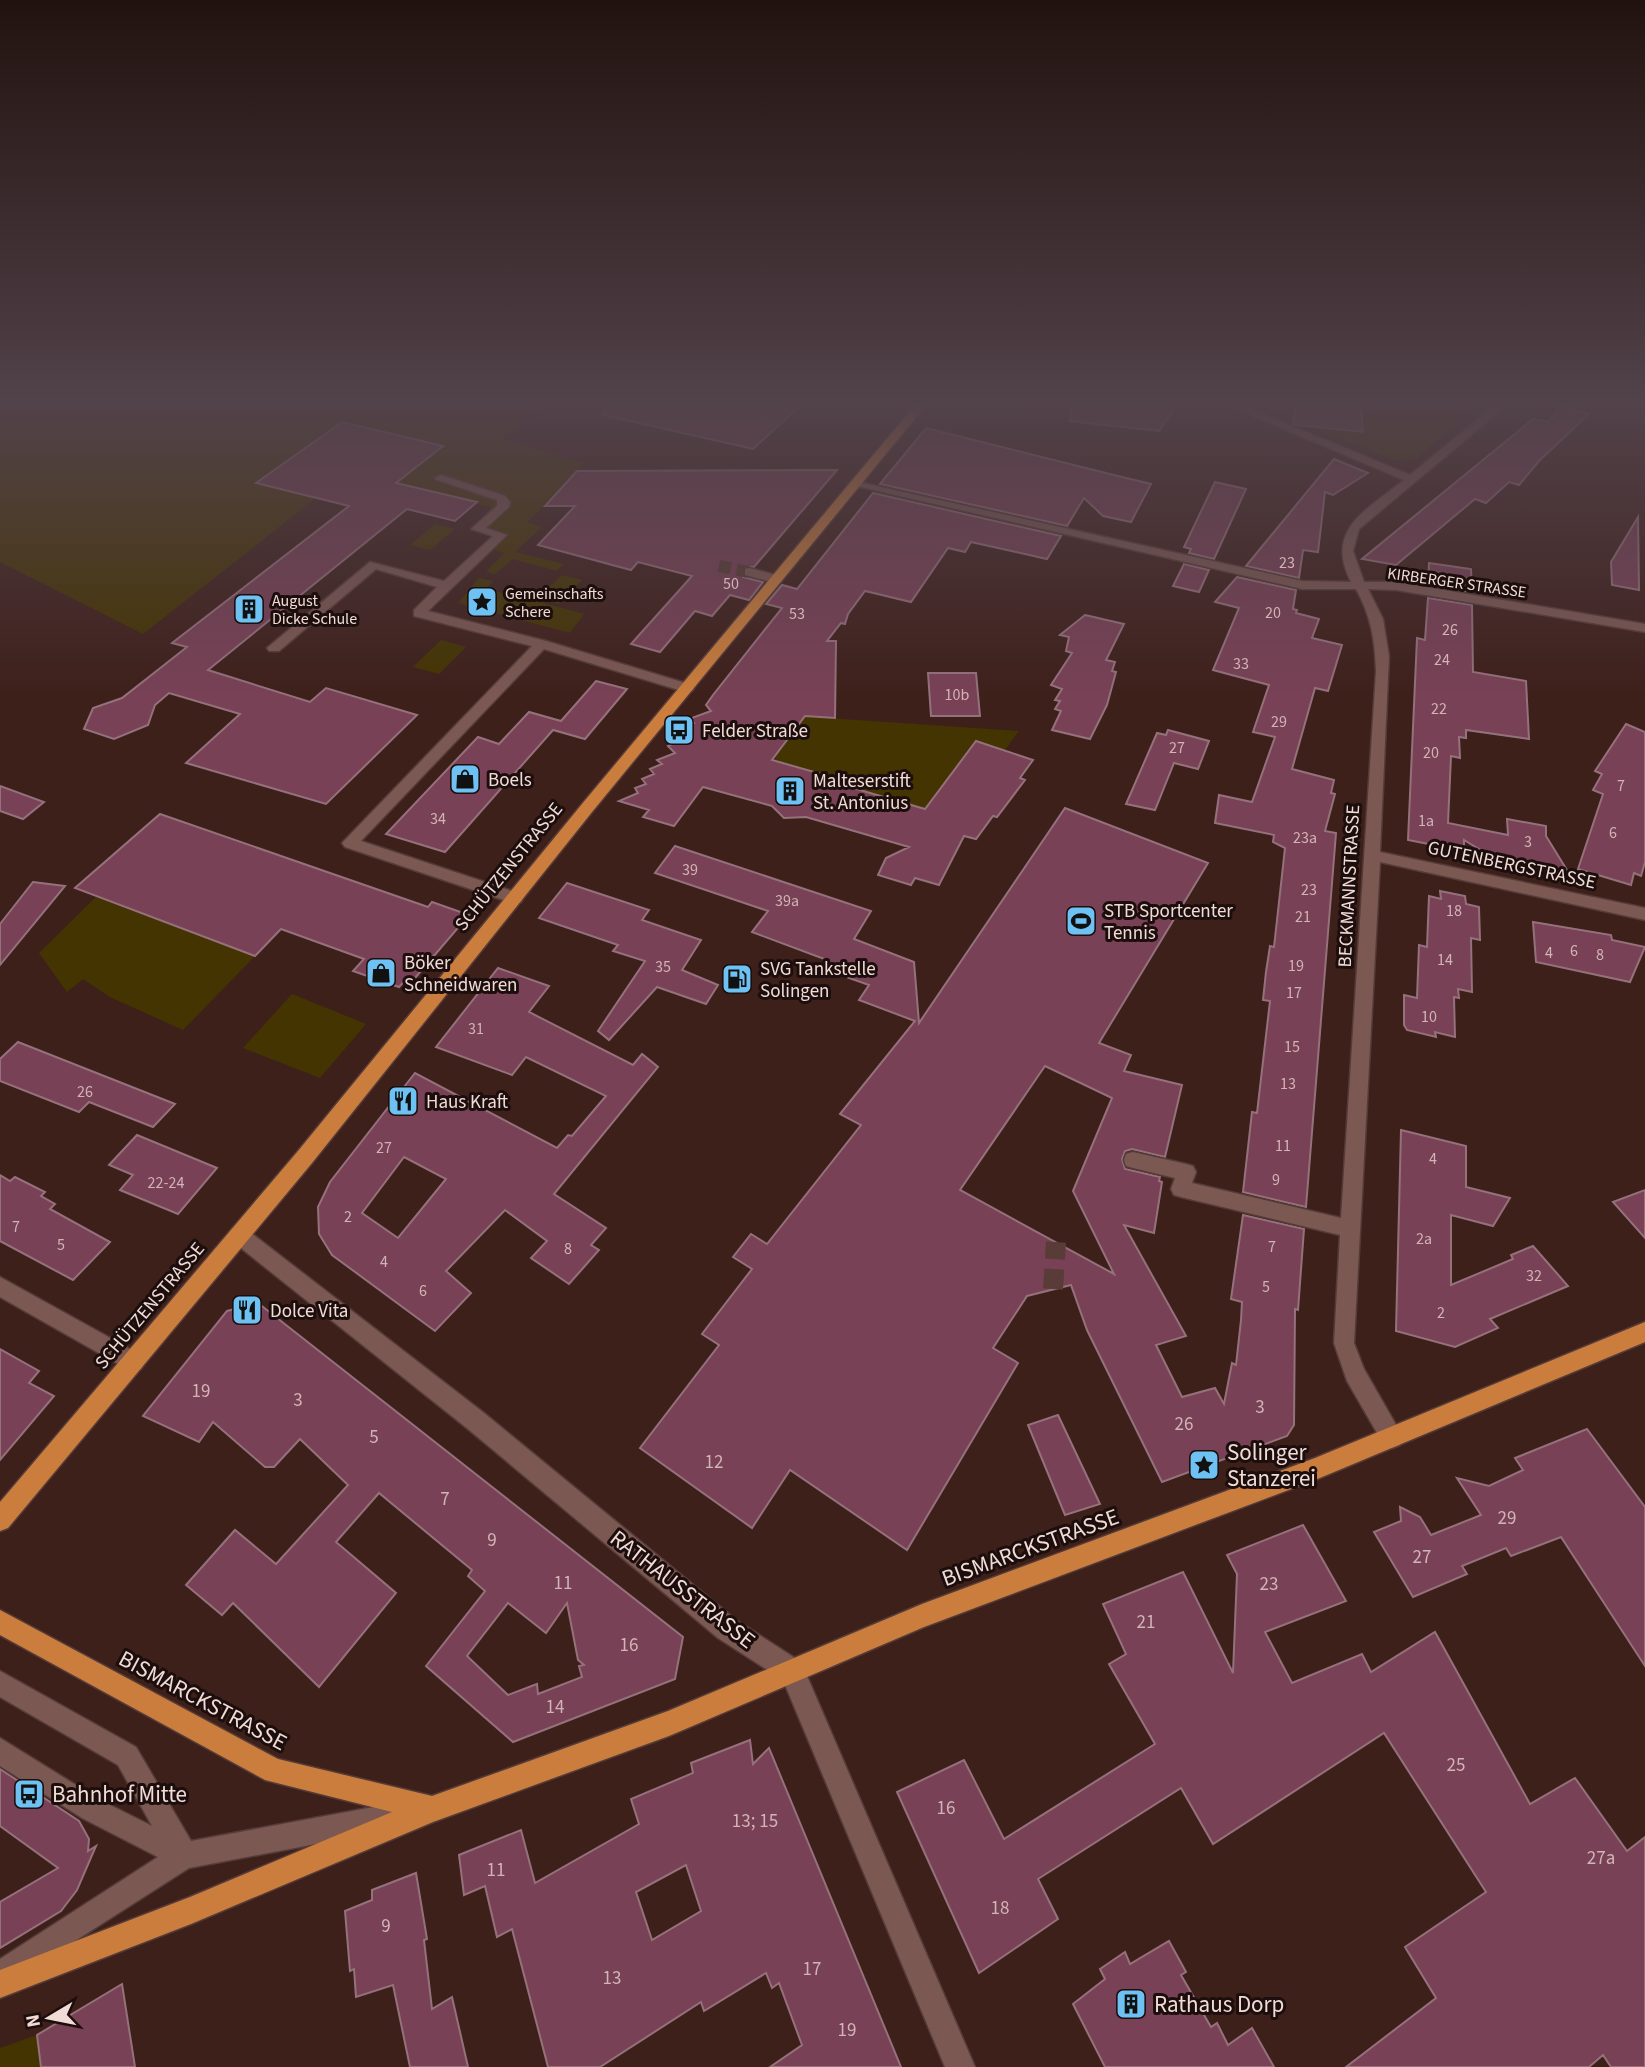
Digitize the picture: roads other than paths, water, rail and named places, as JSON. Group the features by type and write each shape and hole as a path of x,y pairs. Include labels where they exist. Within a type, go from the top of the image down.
{"main road":[{"name":"SCHÜTZENSTRASSE","path":"0,1520 239,1235 840,501"},
{"name":"BISMARCKSTRASSE","path":"0,1984 191,1910 432,1809 669,1723 922,1616 1178,1522 1645,1332"},
{"name":"BISMARCKSTRASSE","path":"4,1624 274,1771 432,1809"}],"street":[{"path":"504,501 503,507 477,529 501,535 419,613 541,644 687,688"},
{"name":"KIRBERGER STRASSE","path":"931,501 1302,585 1396,586 1645,628"},
{"name":"BECKMANNSTRASSE","path":"1387,501 1350,533 1347,562 1379,625 1383,660 1344,1343 1355,1374 1392,1437"},
{"path":"274,648 374,565 446,586"},
{"path":"749,572 776,579"},
{"path":"515,898 350,843 541,644"},
{"name":"GUTENBERGSTRASSE","path":"1371,855 1645,914"},
{"path":"1133,1160 1185,1172 1181,1189 1349,1228"},
{"name":"RATHAUSSTRASSE","path":"239,1235 476,1421 727,1629 792,1671"},
{"path":"0,1286 134,1362"},
{"path":"792,1671 960,2067"},
{"path":"0,1683 127,1756 184,1856"},
{"path":"0,1751 91,1809 184,1856"},
{"path":"0,1975 184,1856 432,1809"}],"tunnel":[{"path":"719,566 749,572"},
{"path":"1053,1289 1056,1242"}],"place":[{"name":"Gemeinschafts Schere","path":"482,602"},
{"name":"August Dicke Schule","path":"249,609"},
{"name":"Felder Straße","path":"679,730"},
{"name":"Boels","path":"465,779"},
{"name":"Malteserstift St. Antonius","path":"790,791"},
{"name":"STB Sportcenter Tennis","path":"1081,921"},
{"name":"Böker Schneidwaren","path":"381,973"},
{"name":"SVG Tankstelle Solingen","path":"737,979"},
{"name":"Haus Kraft","path":"403,1101"},
{"name":"Dolce Vita","path":"247,1310"},
{"name":"Solinger Stanzerei","path":"1204,1465"},
{"name":"Bahnhof Mitte","path":"29,1794"},
{"name":"Rathaus Dorp","path":"1131,2004"}]}
